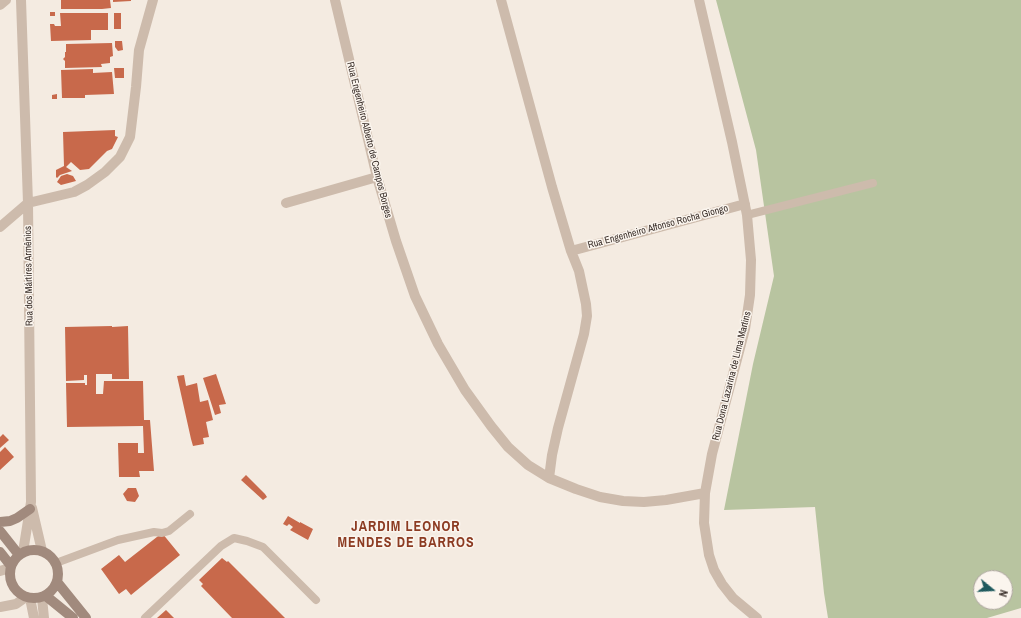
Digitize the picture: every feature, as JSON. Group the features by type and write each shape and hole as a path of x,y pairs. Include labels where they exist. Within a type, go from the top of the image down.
{"street":[{"path":"0,5 6,0"},
{"name":"Rua dos Mártires Armênios","path":"21,0 28,203 30,506 21,554"},
{"path":"0,227 28,203 74,192 105,172 120,157 130,137 139,50 153,0"},
{"name":"Rua Engenheiro Alberto de Campos Borges","path":"335,0 377,177 396,241 416,296 438,344 465,390 508,447 528,465 549,478 600,497 624,501 644,502 666,500 705,493"},
{"path":"501,0 552,187 571,251 579,271 587,316 584,334 558,428 549,478"},
{"name":"Rua Dona Lazarina de Lima Martins","path":"699,0 745,204 751,260 750,295 745,328 712,454 705,493 704,523 709,555 714,570 722,584 733,598 756,618"},
{"path":"286,203 377,177"},
{"name":"Rua Engenheiro Affonso Rocha Giongo","path":"571,251 745,204"},
{"path":"0,522 18,518 30,506"},
{"path":"30,506 42,551"},
{"path":"0,531 21,554"},
{"path":"0,552 10,567 10,580 12,586 16,591 28,598 36,599 44,597 57,582 58,572 56,563 50,556 42,551 33,550 21,554 10,567 0,571"},
{"path":"57,582 86,618"},
{"path":"44,597 44,618"},
{"path":"44,597 73,618"},
{"path":"0,607 16,604 28,598"},
{"path":"28,598 34,618"}],"lane":[{"path":"747,215 873,183"},
{"path":"56,563 118,540 154,532 162,533 169,531 190,514"},
{"path":"145,618 221,546 234,538 247,540 262,547 316,600"}],"green space":[{"path":"716,0 1021,0 1021,608 987,618 828,618 815,507 724,510 753,364 774,276 756,150"}],"building":[{"path":"61,0 110,0 111,8 61,9"},
{"path":"113,0 131,0 131,1 113,2"},
{"path":"50,12 55,12 55,16 50,16"},
{"path":"60,13 108,13 108,30 91,30 91,40 51,41 50,24 61,26"},
{"path":"114,13 121,13 121,29 114,29"},
{"path":"115,41 122,41 123,50 118,51 115,47"},
{"path":"112,43 113,56 110,57 110,63 101,64 102,67 65,68 65,61 63,59 66,52 66,44"},
{"path":"114,68 124,68 124,78 115,78"},
{"path":"93,69 93,73 112,72 114,94 85,95 85,98 62,98 61,70"},
{"path":"57,94 57,99 52,99 52,95"},
{"path":"115,130 115,136 118,137 112,149 107,151 89,169 80,170 71,162 66,167 72,171 60,175 57,178 56,177 56,170 64,166 63,132"},
{"path":"67,174 73,176 76,181 61,185 57,182 61,176"},
{"path":"128,326 129,379 112,379 112,374 96,374 96,394 103,394 104,381 143,381 144,420 150,420 154,471 139,471 140,477 119,477 118,443 138,443 138,453 144,453 143,426 67,427 66,383 85,383 85,385 87,385 87,375 84,375 84,380 66,381 65,327"},
{"path":"216,374 226,404 219,405 221,413 215,415 203,378"},
{"path":"184,375 186,386 197,383 200,402 208,400 213,420 206,422 209,437 203,438 204,444 193,446 177,376"},
{"path":"3,434 9,440 0,448 0,437"},
{"path":"5,447 14,457 0,470 0,452"},
{"path":"246,475 267,497 263,500 241,480"},
{"path":"128,488 136,488 139,496 135,502 127,501 123,494"},
{"path":"288,516 313,529 308,540 290,530 293,527 289,524 287,526 283,524"},
{"path":"162,533 180,555 131,595 126,589 119,594 101,569 119,555 125,562"},
{"path":"222,558 227,562 228,561 285,618 232,618 201,586 203,584 199,580"},
{"path":"166,610 174,618 157,618"}],"district":[{"name":"JARDIM LEONOR MENDES DE BARROS","path":"406,536"}]}
